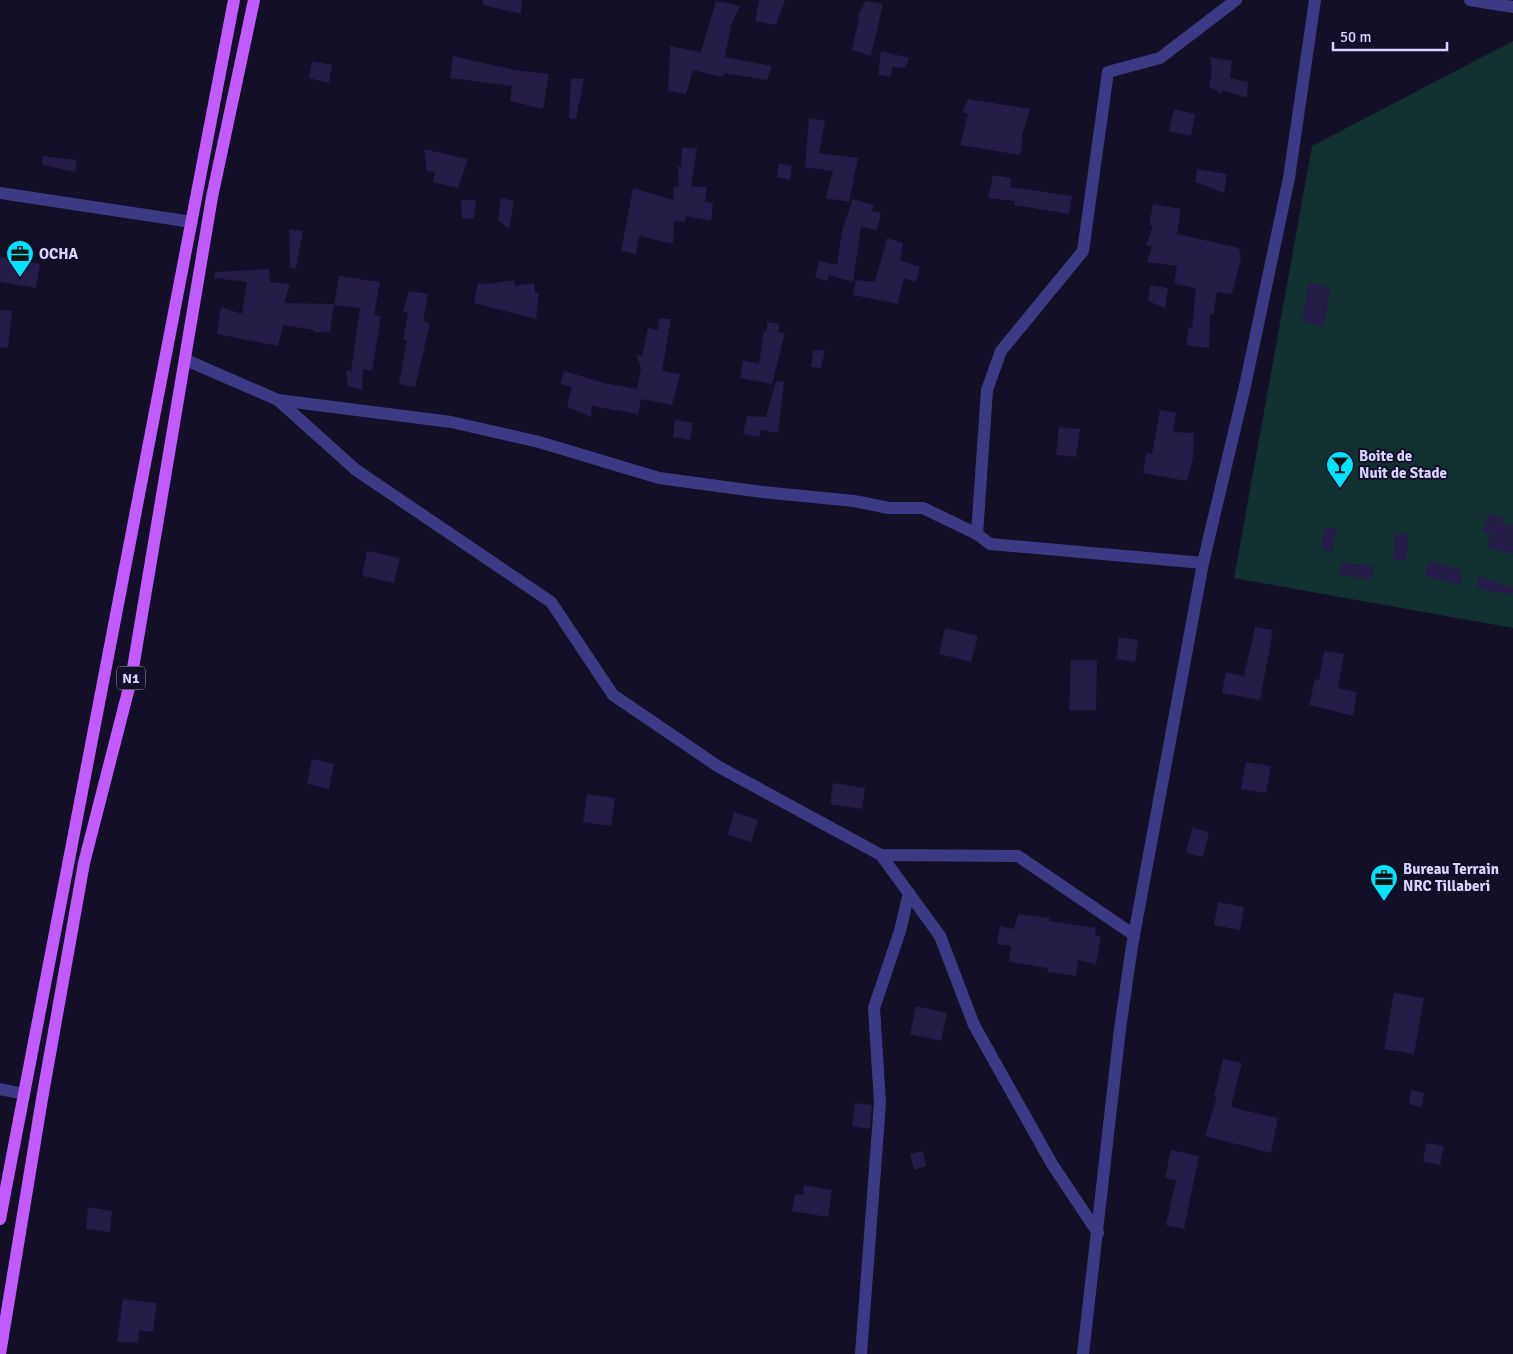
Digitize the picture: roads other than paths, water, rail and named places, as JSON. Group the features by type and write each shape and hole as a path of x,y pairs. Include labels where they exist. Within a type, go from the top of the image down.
{"main road":[{"name":"N1","path":"0,1219 234,0"},
{"name":"N1","path":"0,1354 42,1099 84,863 131,680 169,444 186,360 212,197 254,0"}],"street":[{"path":"978,534 987,390 1001,351 1083,251 1108,72 1160,58 1236,0"},
{"path":"1083,1354 1120,1029 1134,935 1203,563 1245,386 1289,178 1315,0"},
{"path":"1470,0 1513,7"},
{"path":"0,193 192,222"},
{"path":"186,360 278,400 451,422 539,442 659,478 762,492 854,501 889,508 923,508 978,534 990,544 1203,563"},
{"path":"278,400 356,470 551,602 613,695 719,767 881,855 940,936 974,1025 1052,1164 1098,1233"},
{"path":"881,855 1018,856 1134,935"},
{"path":"861,1354 880,1103 874,1008 900,931 909,893"},
{"path":"0,1089 24,1094"}],"place":[{"name":"OCHA","path":"20,278"},
{"name":"Boite de Nuit de Stade","path":"1340,489"},
{"name":"Bureau Terrain NRC Tillaberi","path":"1384,902"}]}
